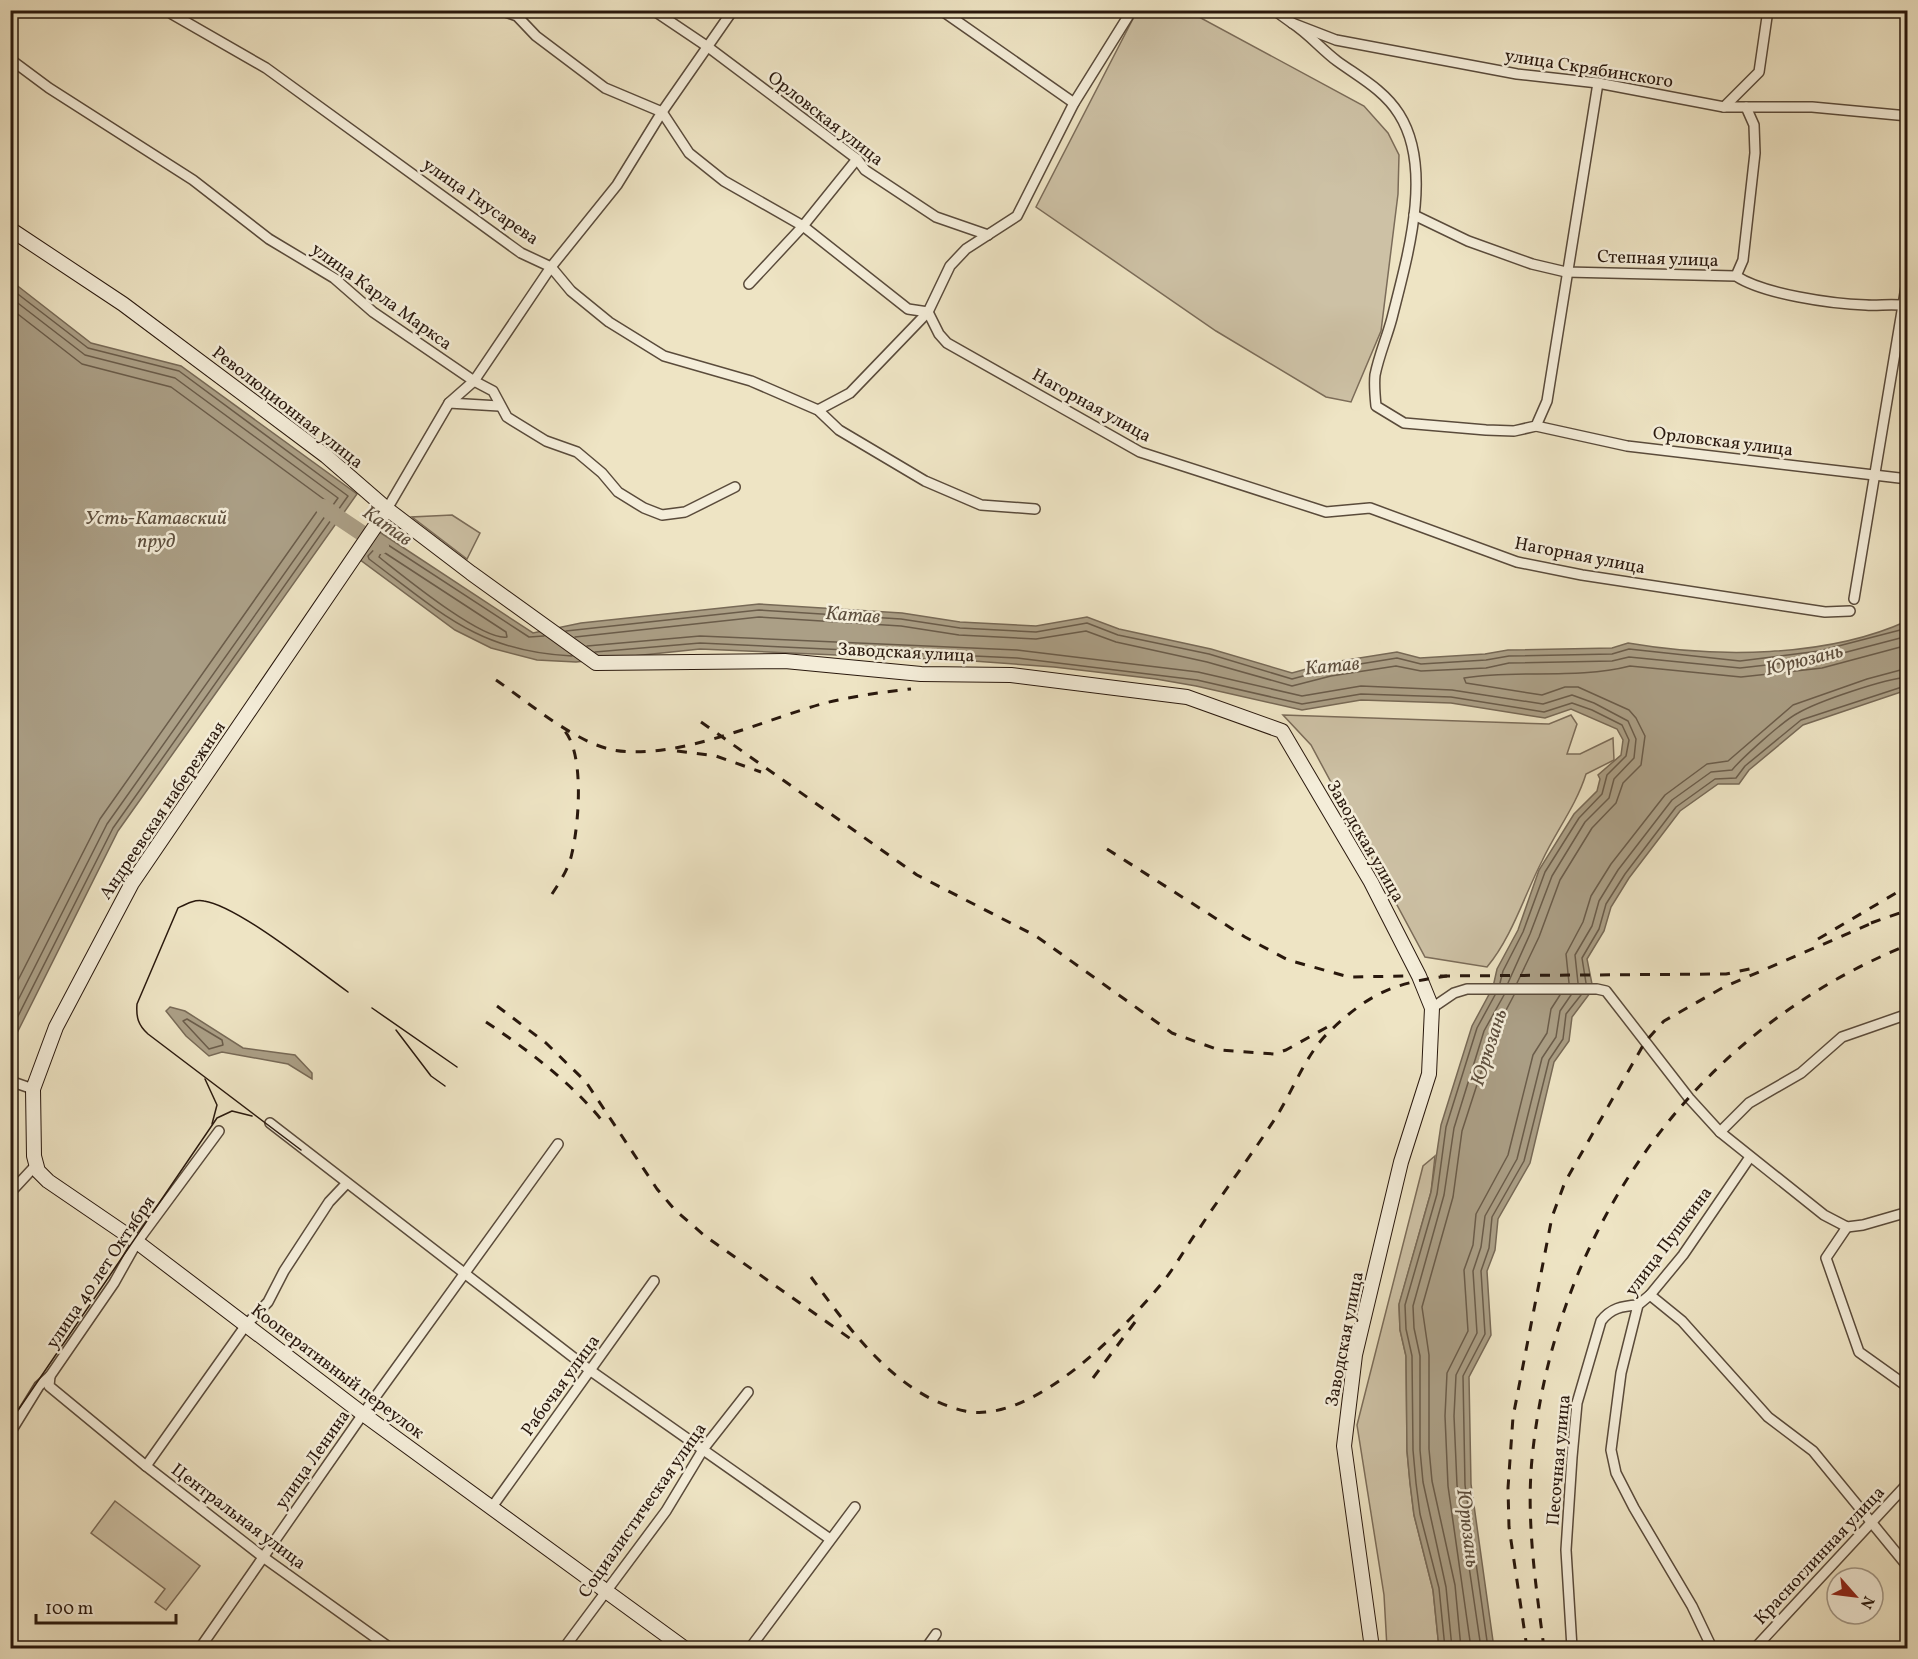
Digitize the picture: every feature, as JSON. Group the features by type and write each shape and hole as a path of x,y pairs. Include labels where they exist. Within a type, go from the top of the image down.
{"main road":[{"name":"Революционная улица","path":"10,229 123,304 326,456 387,509 537,622 596,663"},
{"name":"Андреевская набережная","path":"33,1089 56,1027 132,883 387,509"},
{"name":"Заводская улица","path":"596,663 785,661 921,674 1011,675 1187,697 1282,731 1371,882 1419,976 1432,1008 1430,1074 1401,1162 1355,1355 1344,1446 1372,1648"},
{"path":"33,1089 36,1165"},
{"name":"Кооперативный переулок","path":"36,1165 48,1181 137,1242 363,1414 684,1648"}],"street":[{"path":"500,10 517,16 536,36 605,88 662,112 689,153 724,181 803,225 908,309 928,312"},
{"name":"Орловская улица","path":"653,10 708,47 857,159 865,170 936,217 988,235"},
{"path":"387,509 449,403 474,381 551,267 617,185 662,112 734,10"},
{"path":"941,10 1074,103"},
{"path":"818,410 850,393 928,312 950,266 977,240 1017,216 1074,103 1132,10"},
{"name":"улица Скрябинского","path":"1274,10 1292,23 1336,40 1517,74 1598,83 1724,107 1812,107 1908,116"},
{"path":"1724,107 1760,72 1768,10"},
{"name":"улица Гнусарева","path":"172,14 266,68 521,253 551,267 571,291 609,322 664,356 751,381 818,410 839,430 925,481 981,505 1035,509"},
{"path":"1292,23 1308,33 1336,61 1379,90 1399,114 1415,153 1418,183 1414,215 1392,317 1375,376 1376,406 1404,423 1486,430 1514,430 1536,426 1547,401 1598,83"},
{"name":"улица Карла Маркса","path":"10,59 49,88 193,180 269,239 334,278 373,312 474,381 494,391 499,406 507,417 546,441 577,452 602,473 618,492 644,508 662,515 685,512 735,486"},
{"path":"1736,276 1743,260 1755,153 1754,125 1746,107"},
{"path":"749,284 803,225 857,159"},
{"name":"Степная улица","path":"1414,215 1468,241 1532,264 1566,272 1736,276 1751,286 1797,296 1863,305 1905,305"},
{"path":"1854,599 1905,305 1908,275"},
{"name":"Нагорная улица","path":"928,312 947,343 1107,435 1154,458 1224,477 1326,512 1370,508 1517,562 1697,594 1825,612 1850,611"},
{"path":"449,403 499,406"},
{"name":"Орловская улица","path":"1536,426 1627,446 1908,478"},
{"path":"1432,1008 1454,993 1467,989 1597,989 1606,991 1689,1098 1719,1132 1824,1215 1847,1227 1863,1226 1908,1212"},
{"path":"1719,1132 1749,1103 1801,1073 1842,1037 1908,1014"},
{"path":"10,1081 33,1089"},
{"path":"270,1123 591,1371 704,1448 830,1539"},
{"name":"улица 40 лет Октября","path":"10,1433 39,1386 50,1376 114,1283 137,1242 219,1131"},
{"name":"улица Ленина","path":"200,1648 363,1414 558,1143"},
{"name":"улица Пушкина","path":"1712,1648 1682,1587 1634,1508 1616,1473 1611,1450 1621,1373 1638,1305 1650,1295 1683,1255 1750,1157"},
{"path":"10,1193 36,1165"},
{"name":"Центральная улица","path":"347,1183 330,1202 284,1271 268,1302 246,1325 146,1466 263,1557 390,1648"},
{"path":"1847,1227 1826,1258 1859,1352 1908,1387"},
{"name":"Рабочая улица","path":"492,1507 654,1281"},
{"path":"1650,1295 1682,1321 1768,1417 1813,1451 1908,1567"},
{"name":"Песочная улица","path":"1572,1648 1566,1550 1577,1403 1601,1321 1608,1312 1621,1306 1638,1305"},
{"path":"50,1376 49,1386 146,1466"},
{"name":"Социалистическая улица","path":"564,1648 666,1511 704,1448 748,1392"},
{"name":"Красноглинная улица","path":"1755,1648 1908,1483"},
{"path":"750,1648 855,1507"},
{"path":"926,1648 936,1634"}],"shaded area":[{"path":"1137,11 1188,11 1364,106 1388,133 1399,155 1398,194 1381,331 1351,402 1326,397 1216,331 1036,207"},
{"path":"452,515 480,533 467,559 412,517"},
{"path":"1283,715 1549,724 1571,715 1577,724 1567,754 1580,754 1613,738 1614,760 1586,774 1577,797 1535,874 1511,930 1487,967 1425,957 1311,745"},
{"path":"1435,1156 1431,1192 1399,1305 1400,1330 1406,1356 1407,1451 1410,1483 1414,1515 1433,1590 1439,1648 1387,1648 1384,1595 1357,1425 1423,1166"},
{"path":"115,1501 200,1566 166,1610 155,1602 165,1589 91,1533"}],"water":[{"name":"Усть-Катавский пруд","path":"10,280 91,343 181,366 357,494 118,831 13,1041 10,1039"},
{"name":"Юрюзань","path":"378,531 533,633 581,623 759,604 902,613 960,622 1036,626 1087,617 1119,629 1211,649 1292,673 1328,663 1397,652 1420,658 1485,654 1508,650 1612,648 1628,643 1697,651 1770,652 1841,642 1907,621 1907,690 1803,725 1749,770 1739,784 1718,784 1680,811 1629,878 1611,907 1604,931 1587,959 1593,989 1572,1017 1569,1041 1554,1062 1530,1163 1498,1219 1495,1250 1487,1271 1491,1335 1469,1377 1471,1484 1494,1648 1439,1648 1433,1590 1414,1515 1410,1483 1407,1451 1406,1356 1400,1330 1399,1304 1431,1192 1441,1125 1472,1026 1493,987 1497,969 1518,930 1539,870 1574,814 1597,791 1600,779 1598,775 1621,755 1623,740 1617,729 1571,709 1545,718 1451,703 1361,700 1302,710 1156,679 1054,667 973,661 700,649 576,662 537,660 491,648 455,630 359,559"},
{"path":"170,1007 185,1011 243,1048 295,1055 312,1073 312,1079 288,1064 222,1052 209,1056 186,1036 166,1011"}],"waterway":[{"name":"Катав","path":"323,507 381,546"}],"tram line":[{"path":"301,1150 148,1034 138,1020 137,1004 178,908 197,901 219,905 256,926 348,992"},
{"path":"372,1008 457,1067"},
{"path":"396,1030 431,1076 445,1086"},
{"path":"205,1079 217,1105 212,1124"},
{"path":"10,1422 217,1118 232,1111 252,1116"}],"railway":[{"path":"496,680 583,739 613,750 638,752 664,750 720,737 825,703 911,689"},
{"path":"701,722 917,875 1036,936 1172,1033 1219,1050 1274,1054 1286,1050 1329,1026"},
{"path":"552,894 571,859 577,824 578,788 575,753 563,729"},
{"path":"677,751 716,756 761,772"},
{"path":"1107,849 1245,937 1288,960 1349,977 1410,976"},
{"path":"1818,939 1908,886"},
{"path":"1871,923 1908,910"},
{"path":"1527,1648 1509,1527 1508,1488 1513,1417 1552,1217 1565,1182 1645,1042 1664,1021 1724,987 1877,921"},
{"path":"1544,1648 1531,1530 1532,1459 1546,1375 1570,1295 1604,1219 1648,1149 1700,1085 1762,1030 1831,982 1908,945"},
{"path":"1440,976 1726,974 1754,968"},
{"path":"811,1277 859,1339 897,1376 918,1391 940,1403 965,1411 990,1412 1017,1404 1044,1390 1097,1351 1157,1289 1269,1128 1315,1048 1331,1030 1371,998 1397,986 1447,976"},
{"path":"497,1006 546,1043 586,1082 657,1189 675,1210 705,1236 855,1342"},
{"path":"486,1022 549,1068 578,1094 604,1123"},
{"path":"1093,1378 1138,1318"}]}
